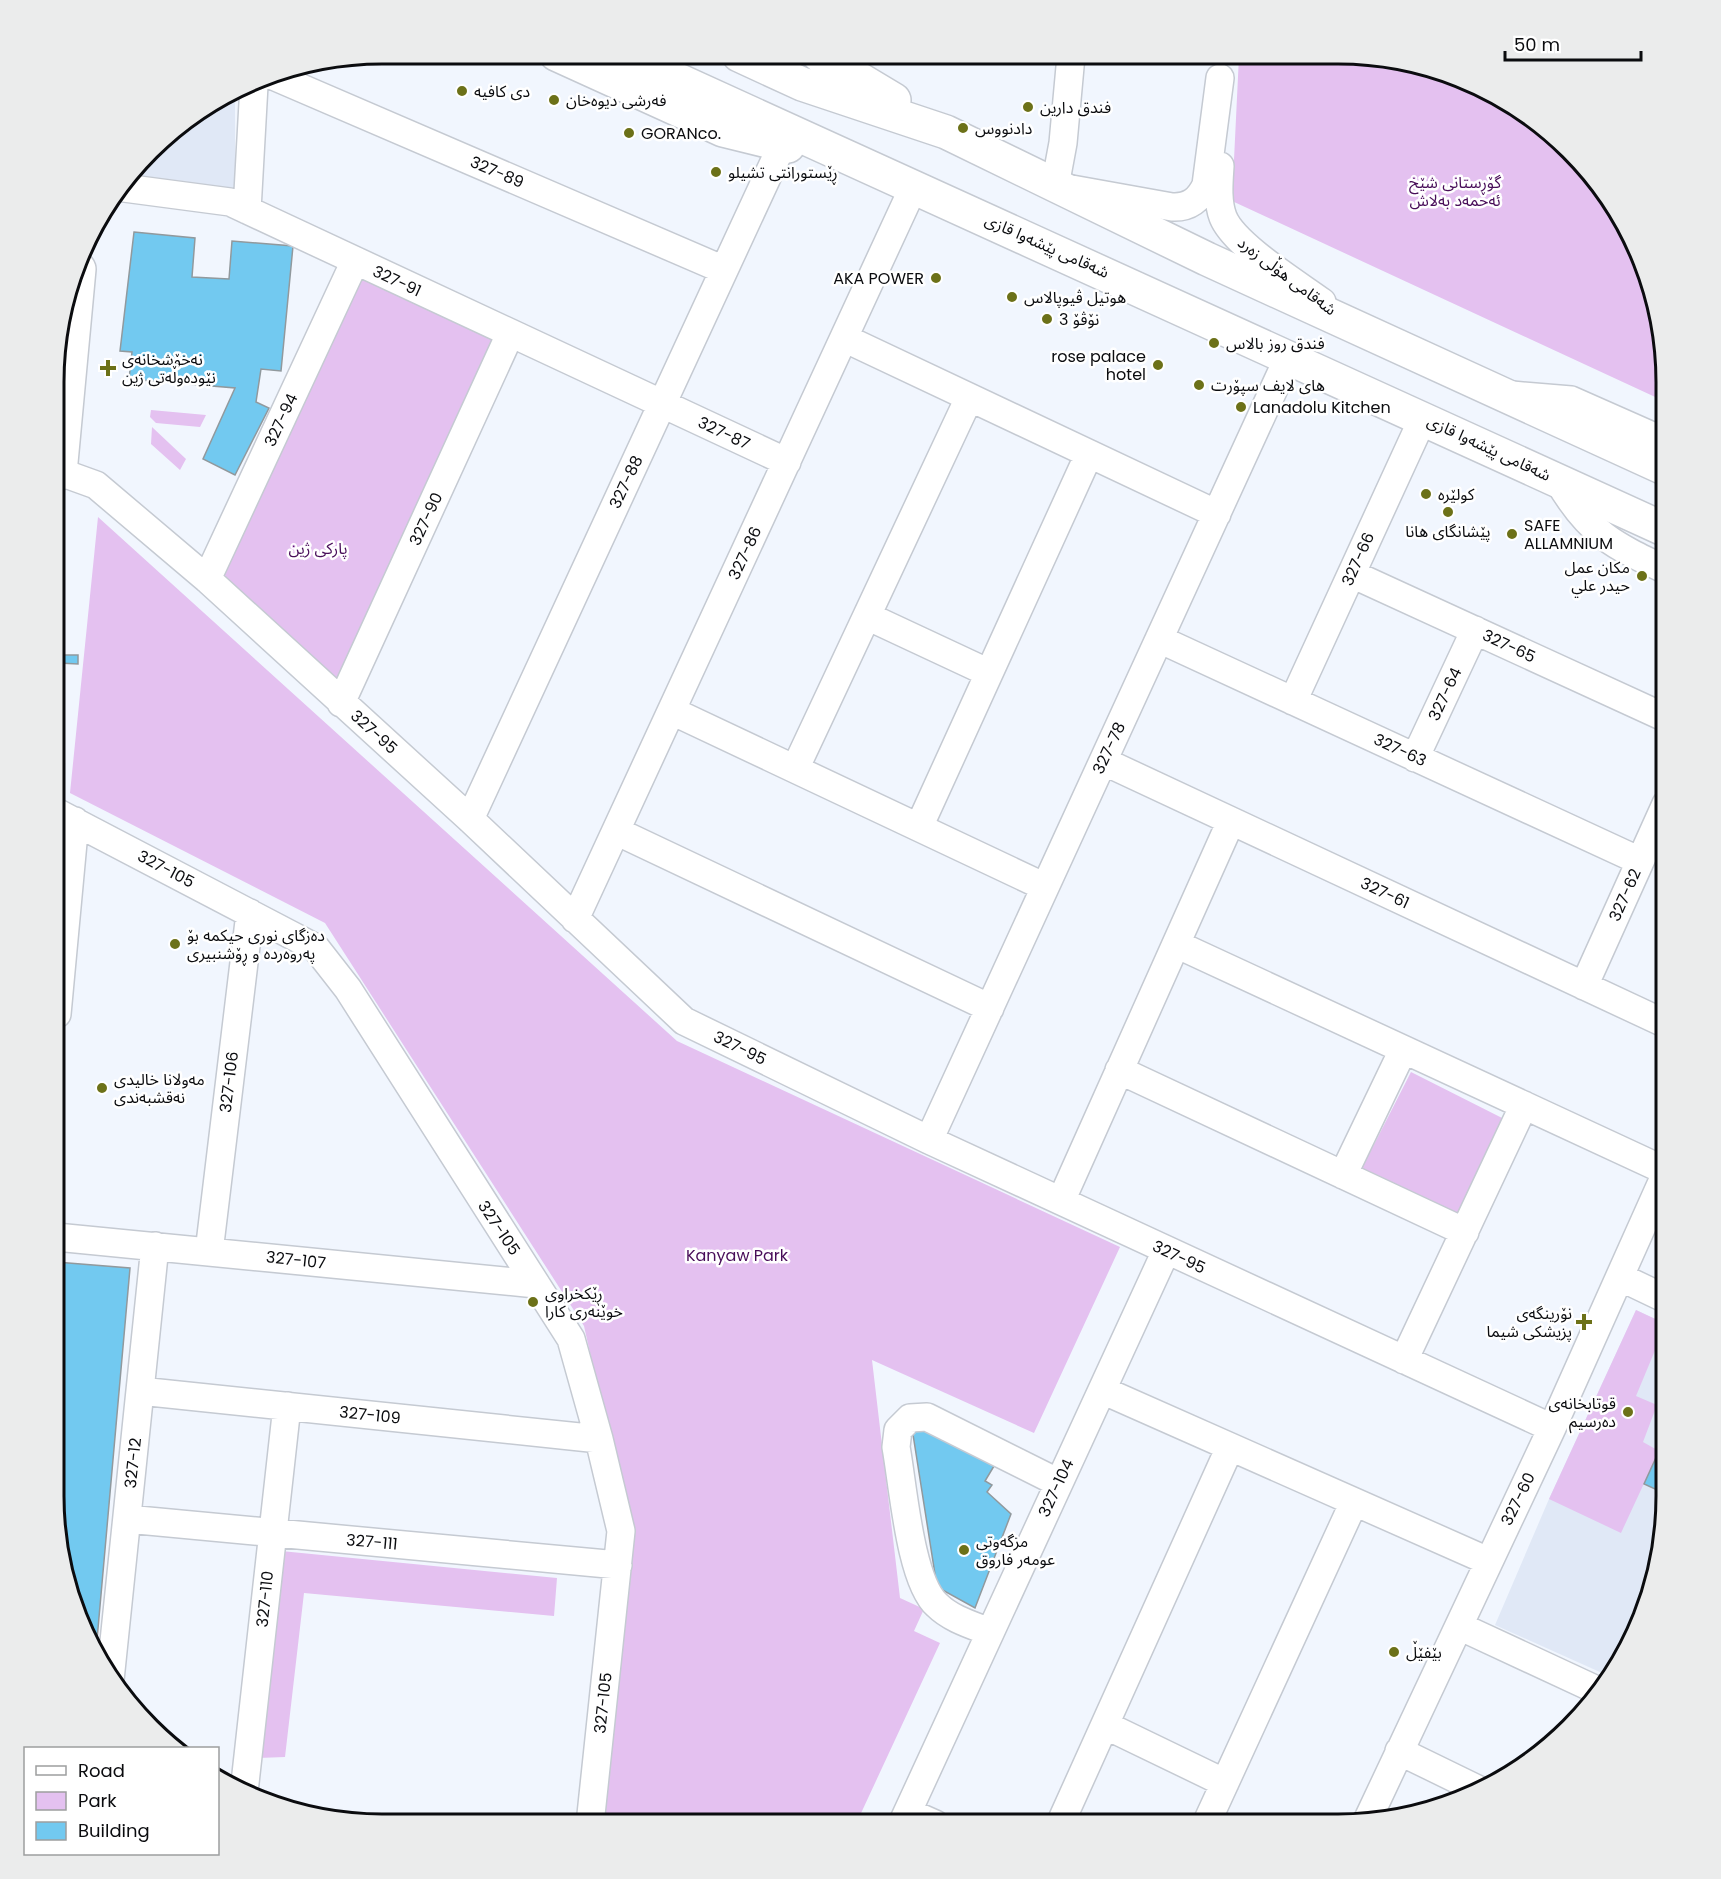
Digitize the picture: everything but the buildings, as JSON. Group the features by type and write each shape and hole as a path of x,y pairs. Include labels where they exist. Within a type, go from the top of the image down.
{"highway":[{"path":"580,65 723,130 782,145 843,155"},
{"name":"شەقامی پێشەوا قازی","path":"646,65 1289,356 1656,525"},
{"path":"761,65 802,84 946,132"},
{"path":"835,65 946,132 1055,186 1656,464"},
{"path":"64,429 77,295"}],"street":[{"path":"1055,186 1063,143 1070,65"},
{"name":"شەقامی هۆڵی زەرد","path":"1055,186 1172,207 1191,204 1203,193 1206,185 1221,67"},
{"name":"شەقامی هۆڵی زەرد","path":"1221,67 1219,198 1227,227 1244,244 1354,326"},
{"name":"327-89","path":"283,80 724,270"},
{"path":"247,210 254,92"},
{"name":"327-88","path":"470,819 782,145"},
{"name":"327-86","path":"575,919 914,186"},
{"name":"327-91","path":"130,189 230,202 662,404"},
{"name":"327-94","path":"207,579 355,261"},
{"name":"327-90","path":"342,703 510,334"},
{"path":"844,338 1217,514"},
{"name":"327-78","path":"929,1140 1289,356"},
{"path":"1504,394 1571,400 1656,438"},
{"path":"795,769 969,398"},
{"name":"327-87","path":"662,404 787,462"},
{"name":"327-66","path":"1293,701 1423,418"},
{"path":"919,827 1089,454"},
{"name":"327-95","path":"64,473 96,485 207,579 470,819 684,1021 929,1140 1552,1428"},
{"path":"1558,480 1575,509 1598,534 1656,565"},
{"name":"327-65","path":"1352,574 1656,713"},
{"path":"867,616 989,673"},
{"name":"327-64","path":"1415,758 1475,630"},
{"name":"327-63","path":"1159,639 1640,861"},
{"path":"672,711 1046,887"},
{"name":"327-61","path":"1103,761 1656,1019"},
{"path":"64,861 66,817"},
{"name":"327-105","path":"66,817 316,948 348,989 571,1339 599,1439 621,1531 591,1814"},
{"path":"1061,1201 1231,821"},
{"name":"327-62","path":"1584,986 1656,826"},
{"path":"616,831 990,1008"},
{"name":"327-106","path":"209,1252 250,913"},
{"path":"1176,944 1656,1167"},
{"path":"1343,1175 1404,1050"},
{"path":"1119,1070 1465,1232"},
{"path":"1404,1360 1524,1105"},
{"name":"327-60","path":"1371,1813 1552,1428 1656,1195"},
{"name":"327-107","path":"64,1238 536,1284"},
{"name":"327-12","path":"112,1663 155,1246"},
{"name":"327-104","path":"907,1814 1166,1251"},
{"path":"1620,1278 1656,1294"},
{"path":"1102,1390 1488,1561"},
{"name":"327-109","path":"140,1391 599,1439"},
{"name":"327-110","path":"245,1783 287,1406"},
{"path":"990,1632 949,1615 937,1606 920,1582 896,1447 898,1430 910,1418 927,1417 1059,1483"},
{"path":"1065,1814 1230,1447"},
{"path":"1211,1814 1354,1502"},
{"name":"327-111","path":"127,1519 618,1565"},
{"path":"1459,1626 1592,1688"},
{"path":"1105,1725 1225,1783"},
{"path":"1399,1751 1470,1786"}],"shaded area":[{"path":"235,101 235,197 139,180 158,158 189,130"},
{"name":"قوتابخانەی دەرسیم","path":"1636,1310 1656,1319 1656,1517 1654,1538 1640,1598 1624,1637 1603,1673 1495,1625 1549,1499"}],"green space":[{"name":"گۆڕستانی شێخ ئەحمەد بەلاش","path":"1239,65 1380,67 1421,75 1479,97 1532,130 1563,158 1591,189 1614,224 1632,261 1646,300 1654,341 1656,397 1232,201"},
{"name":"پارکی ژین","path":"357,268 503,336 341,691 216,575"},
{"path":"151,410 206,415 200,427 156,423 150,417"},
{"path":"152,427 186,459 180,470 151,444"},
{"name":"Kanyaw Park","path":"98,517 677,1041 1120,1247 1034,1433 872,1360 900,1598 924,1609 914,1631 940,1643 861,1814 604,1814 629,1528 584,1326 325,923 70,793"},
{"path":"1411,1072 1514,1124 1464,1222 1361,1170"},
{"path":"1636,1310 1656,1319 1656,1348 1636,1396 1656,1405 1643,1442 1656,1449 1656,1457 1621,1533 1549,1499"},
{"path":"281,1551 557,1578 554,1616 304,1593 285,1757 258,1758"}],"place":[{"name":"دى كافيه","path":"462,91"},
{"name":"فەرشی دیوەخان","path":"554,100"},
{"name":"فندق دارين","path":"1028,107"},
{"name":"دادنووس","path":"963,128"},
{"name":"GORANco.","path":"629,133"},
{"name":"ڕێستورانتی تشیلو","path":"716,172"},
{"name":"AKA POWER","path":"936,278"},
{"name":"هوتیل ڤیوپالاس","path":"1012,297"},
{"name":"نۆڤۆ 3","path":"1047,319"},
{"name":"فندق روز بالاس","path":"1214,343"},
{"name":"rose palace hotel","path":"1158,365"},
{"name":"نەخۆشخانەی نێودەوڵەتی ژین","path":"108,368"},
{"name":"های لایف سپۆرت","path":"1199,385"},
{"name":"Lanadolu Kitchen","path":"1241,407"},
{"name":"کولێرە","path":"1426,494"},
{"name":"پێشانگای هانا","path":"1448,512"},
{"name":"SAFE ALLAMNIUM","path":"1512,534"},
{"name":"مكان عمل حيدر علي","path":"1642,576"},
{"name":"دەزگای نوری حیکمە بۆ پەروەردە و ڕۆشنبیری","path":"175,944"},
{"name":"مەولانا خالیدی نەقشبەندی","path":"102,1088"},
{"name":"ڕێكخراوی خوێنەری كارا","path":"533,1302"},
{"name":"نۆرینگەی پزیشکی شیما","path":"1584,1322"},
{"name":"قوتابخانەی دەرسیم","path":"1628,1412"},
{"name":"مزگەوتی عومەر فاروق","path":"964,1550"},
{"name":"بێفێڵ","path":"1394,1652"}]}
